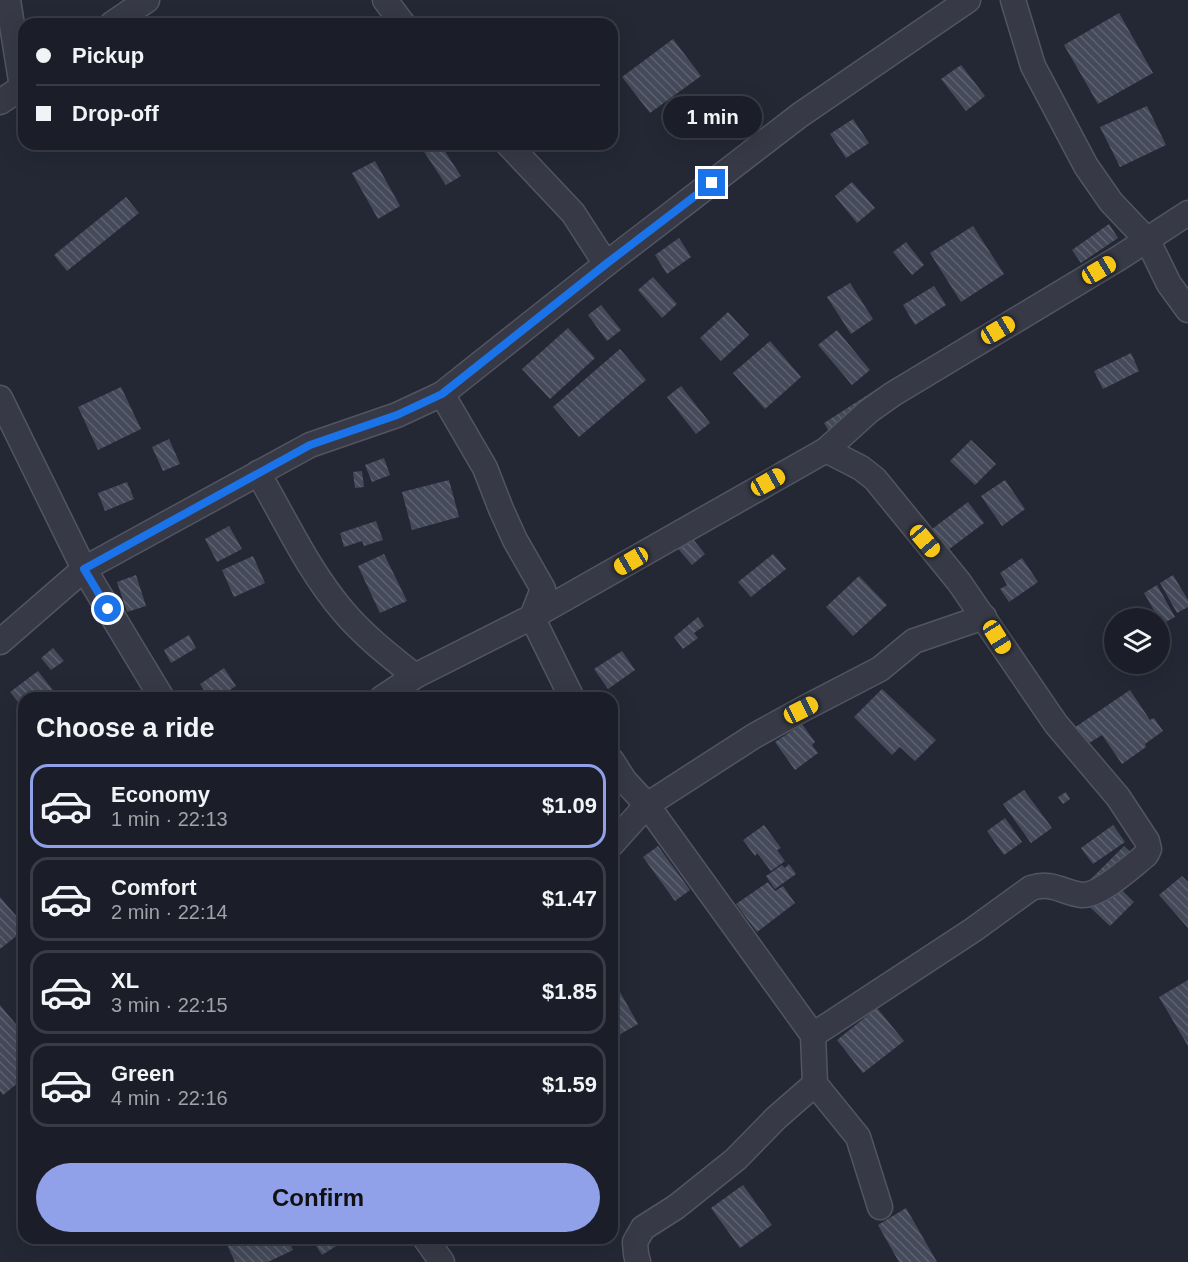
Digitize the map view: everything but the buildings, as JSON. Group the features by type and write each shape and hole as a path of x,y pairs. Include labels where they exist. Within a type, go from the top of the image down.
{"street":[{"path":"8,0 18,57"},
{"path":"121,18 147,0"},
{"path":"385,0 398,18"},
{"path":"0,642 84,569 310,445 397,415 442,394 800,115 968,0"},
{"path":"1014,0 1033,66 1086,166 1111,202 1148,241 1169,284 1181,304 1188,310"},
{"path":"0,102 18,89"},
{"path":"514,150 573,213 606,264"},
{"path":"391,692 415,676 532,617 826,450 869,411 893,394 1148,241 1188,213"},
{"path":"442,394 485,468 515,540 543,589 532,617 569,692"},
{"path":"0,398 84,569 158,692"},
{"path":"813,1035 973,930 1031,888 1052,886 1081,895 1090,895 1146,855 1149,849 1147,841 1118,798 1056,724 959,582 874,479 861,468 826,450"},
{"path":"258,473 313,570 332,597 376,644 415,676"},
{"path":"618,837 647,805 754,736 880,669 914,641 984,616"},
{"path":"618,770 647,805 813,1035 815,1084 858,1137 880,1207"},
{"path":"639,1262 635,1242 643,1228 676,1207 736,1159 776,1118 815,1084"},
{"path":"429,1244 442,1262"}],"route":[{"path":"108,609 84,569 310,445 397,415 442,394 712,183"}]}
